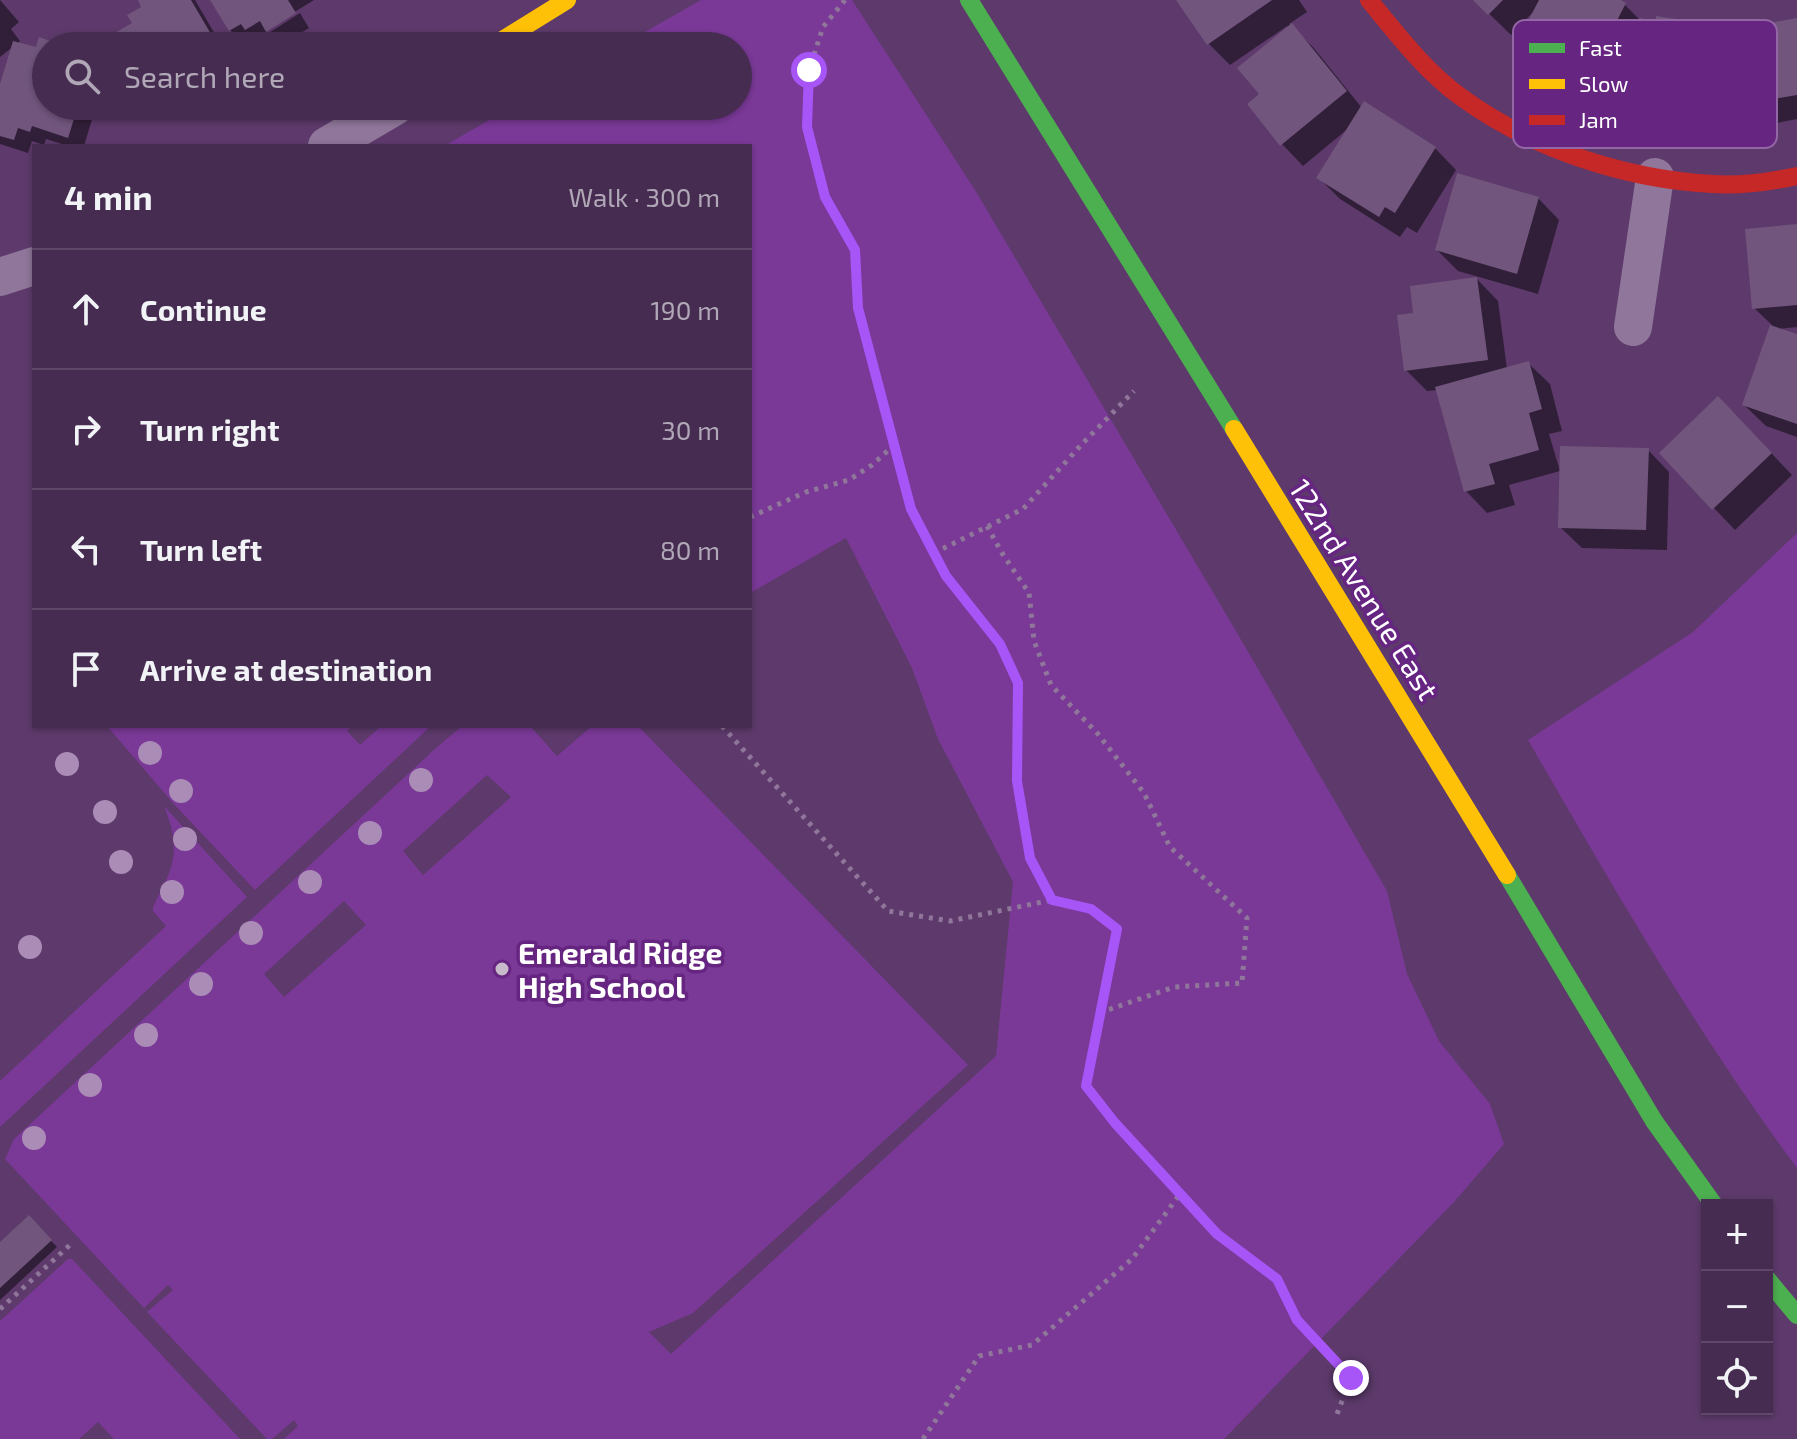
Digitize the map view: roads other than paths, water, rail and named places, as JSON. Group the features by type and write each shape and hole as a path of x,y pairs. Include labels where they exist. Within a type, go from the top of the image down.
{"street":[{"path":"516,32 567,0"},
{"name":"122nd Avenue East","path":"969,0 1454,788 1654,1121 1710,1199"},
{"path":"1369,0 1418,59 1461,97 1513,129"},
{"path":"330,144 371,120"},
{"path":"1555,148 1655,177 1712,184 1766,182 1797,176"},
{"path":"1633,327 1655,177"},
{"path":"0,277 32,267"},
{"path":"1773,1286 1797,1315"}],"place":[{"name":"Emerald Ridge High School","path":"502,969"}]}
